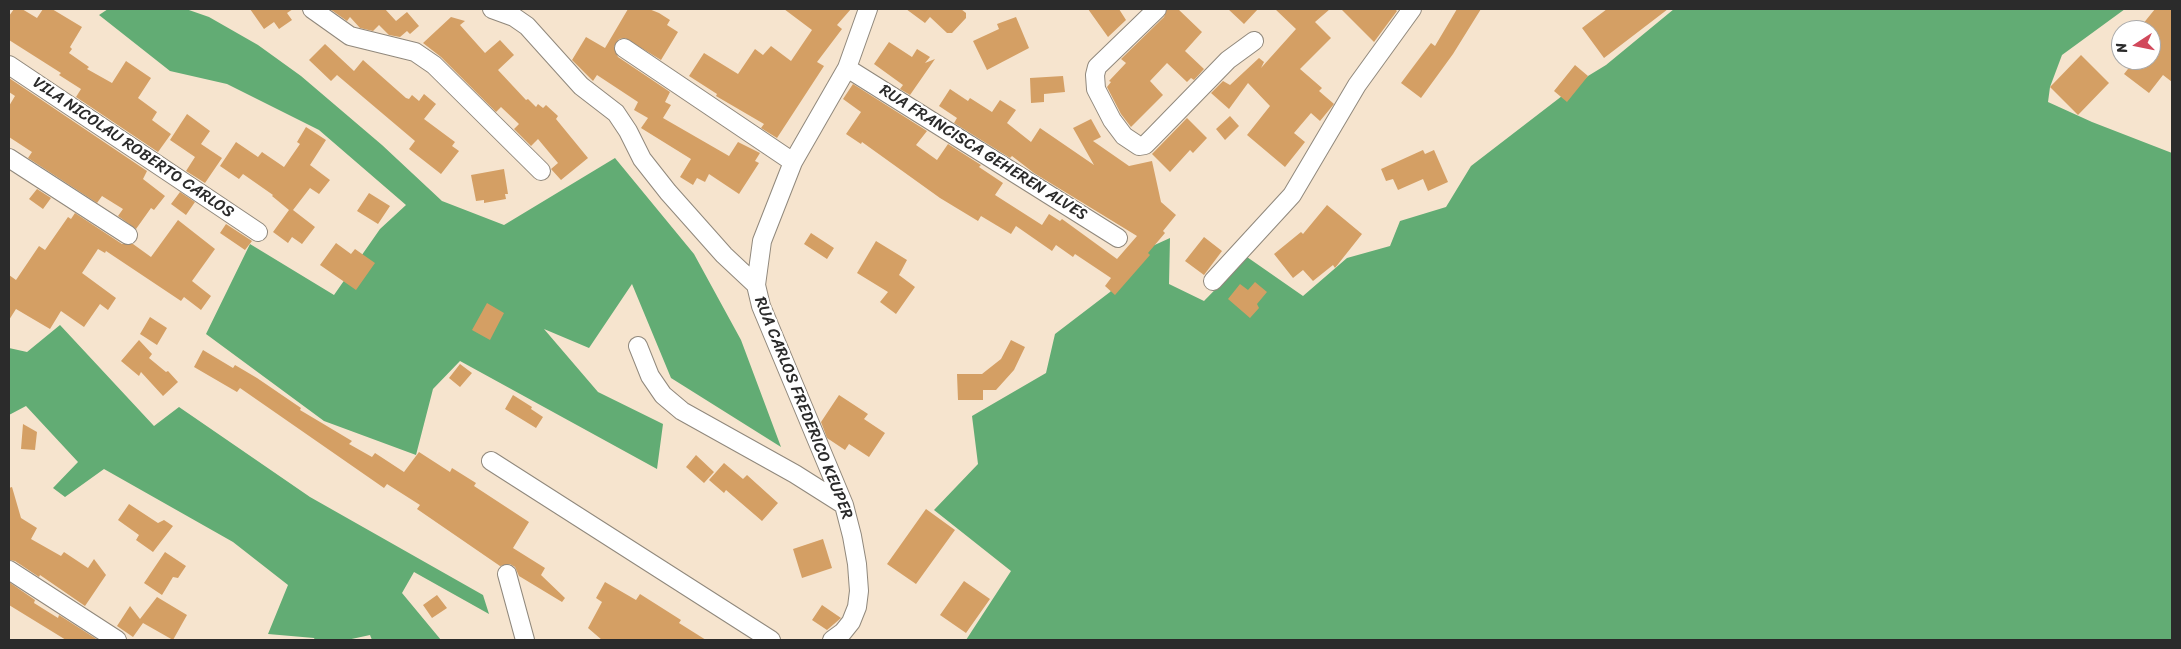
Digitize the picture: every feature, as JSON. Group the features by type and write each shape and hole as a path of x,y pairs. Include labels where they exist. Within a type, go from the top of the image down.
{"street":[{"path":"312,9 350,36 376,44 399,47 421,56 542,171"},
{"path":"492,9 514,17 527,26 581,86 616,113 628,130 642,159 668,192 724,255 756,285"},
{"name":"RUA CARLOS FREDERICO KEUPER","path":"832,640 851,622 857,606 859,591 857,564 844,505 761,306 756,285 762,241 793,162 847,68 868,9"},
{"path":"1157,9 1097,67 1095,76 1096,89 1112,120 1124,136 1139,146 1145,145 1228,60 1254,41"},
{"path":"1213,281 1292,195 1357,85 1412,9"},
{"path":"624,48 793,162"},
{"name":"VILA NICOLAU ROBERTO CARLOS","path":"9,65 258,232"},
{"name":"RUA FRANCISCA GEHEREN ALVES","path":"847,68 1118,238"},
{"path":"9,158 128,235"},
{"path":"638,346 650,376 663,395 682,411 796,474 844,505"},
{"path":"491,461 771,640"},
{"path":"9,570 117,640"},
{"path":"508,574 525,640"}],"green space":[{"path":"108,9 186,9 209,17 258,45 301,76 382,145 442,201 504,225 615,158 694,254 741,340 781,447 671,378 632,284 589,348 544,329 598,392 663,424 657,469 460,361 433,389 416,455 324,421 206,334 250,244 334,295 380,229 406,205 319,130 227,84 170,71 99,15"},
{"path":"1674,9 2125,9 2062,55 2050,87 2048,102 2092,122 2172,153 2172,640 966,640 1011,571 934,510 978,464 972,416 1046,373 1055,334 1110,292 1148,248 1170,238 1169,284 1204,301 1247,257 1303,296 1347,258 1390,246 1400,221 1446,207 1471,166 1588,76 1606,65"},
{"path":"60,325 154,426 179,407 310,497 483,595 489,614 414,572 402,593 441,640 372,640 370,635 347,640 315,640 314,638 268,634 288,585 233,542 104,469 65,497 53,488 78,462 26,406 9,415 9,348 27,352"}],"building":[{"path":"14,9 22,9 37,18 43,9 52,9 82,27 70,47 72,49 69,53 89,67 87,69 112,83 126,61 151,78 138,98 157,112 152,120 171,134 158,152 76,97 81,89 59,75 61,73 9,40 9,16"},
{"path":"250,9 293,9 287,13 292,20 279,29 274,22 264,29"},
{"path":"330,9 385,9 396,21 407,12 419,26 410,34 407,31 400,37 389,35 379,25 373,31 360,28 350,17 347,21"},
{"path":"628,9 649,9 659,13 670,20 667,25 678,32 661,60 625,38 619,39 614,47 618,57 670,92 665,102 671,105 663,118 729,156 738,142 760,153 755,161 759,163 739,194 709,174 705,182 697,178 693,185 680,177 691,159 641,128 648,118 634,110 638,102 597,75 593,81 572,60 586,37 605,48"},
{"path":"784,9 851,9 837,25 842,29 817,62 824,66 777,138 761,128 764,124 716,96 717,94 689,76 704,53 738,74 755,49 763,55 771,46 791,61 812,30"},
{"path":"906,9 961,9 966,13 966,18 952,33 947,33 930,17 925,23"},
{"path":"1088,9 1119,9 1126,20 1108,37"},
{"path":"1167,9 1178,9 1202,32 1185,51 1204,69 1194,80 1191,78 1187,82 1167,63 1150,81 1163,95 1131,127 1121,114 1107,87 1111,82 1109,81 1126,63 1121,59 1164,17"},
{"path":"1228,9 1258,9 1244,24"},
{"path":"1275,9 1330,9 1315,22 1331,38 1300,69 1322,88 1319,91 1334,104 1320,121 1311,113 1294,133 1305,142 1285,167 1247,135 1270,106 1248,83 1229,109 1211,93 1223,81 1230,85 1259,58 1264,62 1261,68 1296,29"},
{"path":"1341,9 1395,9 1397,11 1374,42"},
{"path":"1457,9 1481,9 1453,54 1421,98 1401,83 1431,43 1435,46"},
{"path":"1607,9 1668,9 1604,58 1582,28"},
{"path":"2155,9 2172,9 2172,82 2163,75 2149,93 2124,74 2127,70 2161,70 2161,20 2146,20"},
{"path":"451,17 465,21 460,25 485,53 500,40 514,55 498,70 526,100 528,99 536,107 538,104 543,108 546,105 558,116 556,119 588,158 561,180 551,169 558,163 538,139 531,146 514,129 519,124 501,107 496,112 441,57 423,43"},
{"path":"1016,17 1029,48 987,70 973,41 999,29 997,24"},
{"path":"889,42 912,57 917,49 930,57 925,63 935,59 910,95 900,89 903,85 874,64"},
{"path":"325,44 354,71 363,60 406,98 409,99 412,95 419,101 424,94 436,104 424,119 455,142 452,146 459,151 441,174 409,149 415,141 337,75 331,81 309,60"},
{"path":"2081,55 2109,83 2078,115 2050,87"},
{"path":"1575,65 1588,76 1567,102 1554,91"},
{"path":"1063,76 1065,92 1044,94 1044,102 1031,103 1030,78"},
{"path":"9,78 147,171 143,179 165,196 154,210 151,208 136,229 118,216 123,209 102,196 97,203 28,158 32,152 9,137 9,106 15,96 9,92"},
{"path":"853,84 927,131 916,145 937,160 948,144 981,165 979,167 1003,183 995,195 1042,225 1049,214 1060,221 1062,219 1117,259 1137,236 1034,173 1012,156 1010,158 954,123 957,118 939,106 950,89 968,101 970,98 992,112 1000,100 1016,110 1007,123 1031,142 1040,128 1094,165 1073,128 1091,119 1101,137 1093,141 1129,166 1152,161 1161,202 1176,215 1163,231 1165,233 1148,253 1150,255 1115,295 1105,286 1111,278 1075,254 1073,257 1056,245 1052,251 1016,226 1011,234 981,216 978,221 940,198 862,142 861,144 846,134 861,112 843,99"},
{"path":"187,114 210,131 201,144 222,158 205,183 186,171 195,157 170,140"},
{"path":"1230,116 1239,126 1225,140 1216,129"},
{"path":"1187,118 1207,138 1193,153 1190,150 1170,172 1152,154"},
{"path":"306,127 326,140 310,165 330,180 319,194 310,188 293,210 315,227 302,244 292,237 288,243 273,232 289,210 273,195 243,174 239,179 220,166 236,142 258,157 262,152 284,167 300,144 297,142"},
{"path":"1423,150 1425,154 1434,150 1448,182 1428,191 1423,179 1398,190 1393,179 1386,181 1381,169"},
{"path":"504,169 508,194 505,194 506,199 484,203 484,200 476,201 471,175"},
{"path":"37,189 51,198 43,209 29,199"},
{"path":"180,192 195,202 186,215 171,204"},
{"path":"369,193 390,206 378,224 357,211"},
{"path":"1327,205 1362,234 1335,268 1333,265 1313,281 1303,270 1293,278 1274,254 1301,232 1303,234"},
{"path":"75,213 122,244 133,244 151,257 178,220 215,249 192,281 211,296 201,310 184,297 181,301 106,251 105,253 98,249 82,273 116,298 108,310 100,304 84,327 61,311 50,329 16,309 9,320 9,275 16,280 39,246 45,250 68,217 71,219"},
{"path":"226,224 252,241 245,250 220,233"},
{"path":"811,233 834,248 827,259 804,244"},
{"path":"1204,237 1222,251 1204,275 1185,261"},
{"path":"876,241 907,260 899,275 915,287 896,314 880,302 888,292 857,273"},
{"path":"336,243 351,254 355,249 375,263 356,290 320,265"},
{"path":"1255,282 1267,292 1257,304 1259,308 1250,318 1228,299 1240,284 1248,290"},
{"path":"487,303 504,313 490,340 472,330"},
{"path":"150,317 167,328 157,345 140,334"},
{"path":"139,340 152,354 149,358 166,372 168,371 178,382 163,396 141,372 139,376 121,361"},
{"path":"1011,340 1025,347 1014,370 996,390 983,390 983,400 958,400 957,374 982,374 1001,359"},
{"path":"203,350 233,368 235,365 257,378 301,408 300,410 352,441 349,444 372,457 375,453 404,472 419,452 450,472 452,468 476,483 474,486 529,522 513,548 545,568 541,575 565,598 562,602 519,576 515,567 510,564 500,566 417,509 420,505 387,484 384,488 240,388 237,392 194,367"},
{"path":"460,364 472,373 460,387 449,378"},
{"path":"513,395 532,407 531,409 543,417 536,428 505,409"},
{"path":"839,395 868,414 864,419 885,433 869,457 849,444 845,450 827,438 821,422"},
{"path":"23,424 37,432 35,450 21,449"},
{"path":"696,455 714,472 704,483 686,467"},
{"path":"724,463 743,479 747,475 778,503 762,521 726,490 724,493 709,480"},
{"path":"12,487 21,518 37,528 31,539 61,556 64,552 88,568 94,559 106,575 85,606 40,575 39,577 15,561 9,560 9,488"},
{"path":"129,504 158,523 164,520 173,526 153,552 136,540 139,535 118,520"},
{"path":"926,509 955,530 916,584 887,564"},
{"path":"823,539 832,568 802,578 793,549"},
{"path":"165,552 186,566 178,578 173,577 162,595 144,583"},
{"path":"964,581 990,599 966,633 940,615"},
{"path":"9,582 35,600 34,603 58,618 59,615 98,640 66,640 9,605"},
{"path":"605,582 636,600 640,594 681,620 679,623 706,640 602,640 588,628 602,602 596,598"},
{"path":"437,595 447,608 432,618 423,605"},
{"path":"157,597 187,615 173,640 143,623 133,637 117,626 130,606 140,619"},
{"path":"822,605 841,618 827,630 812,620"}]}
